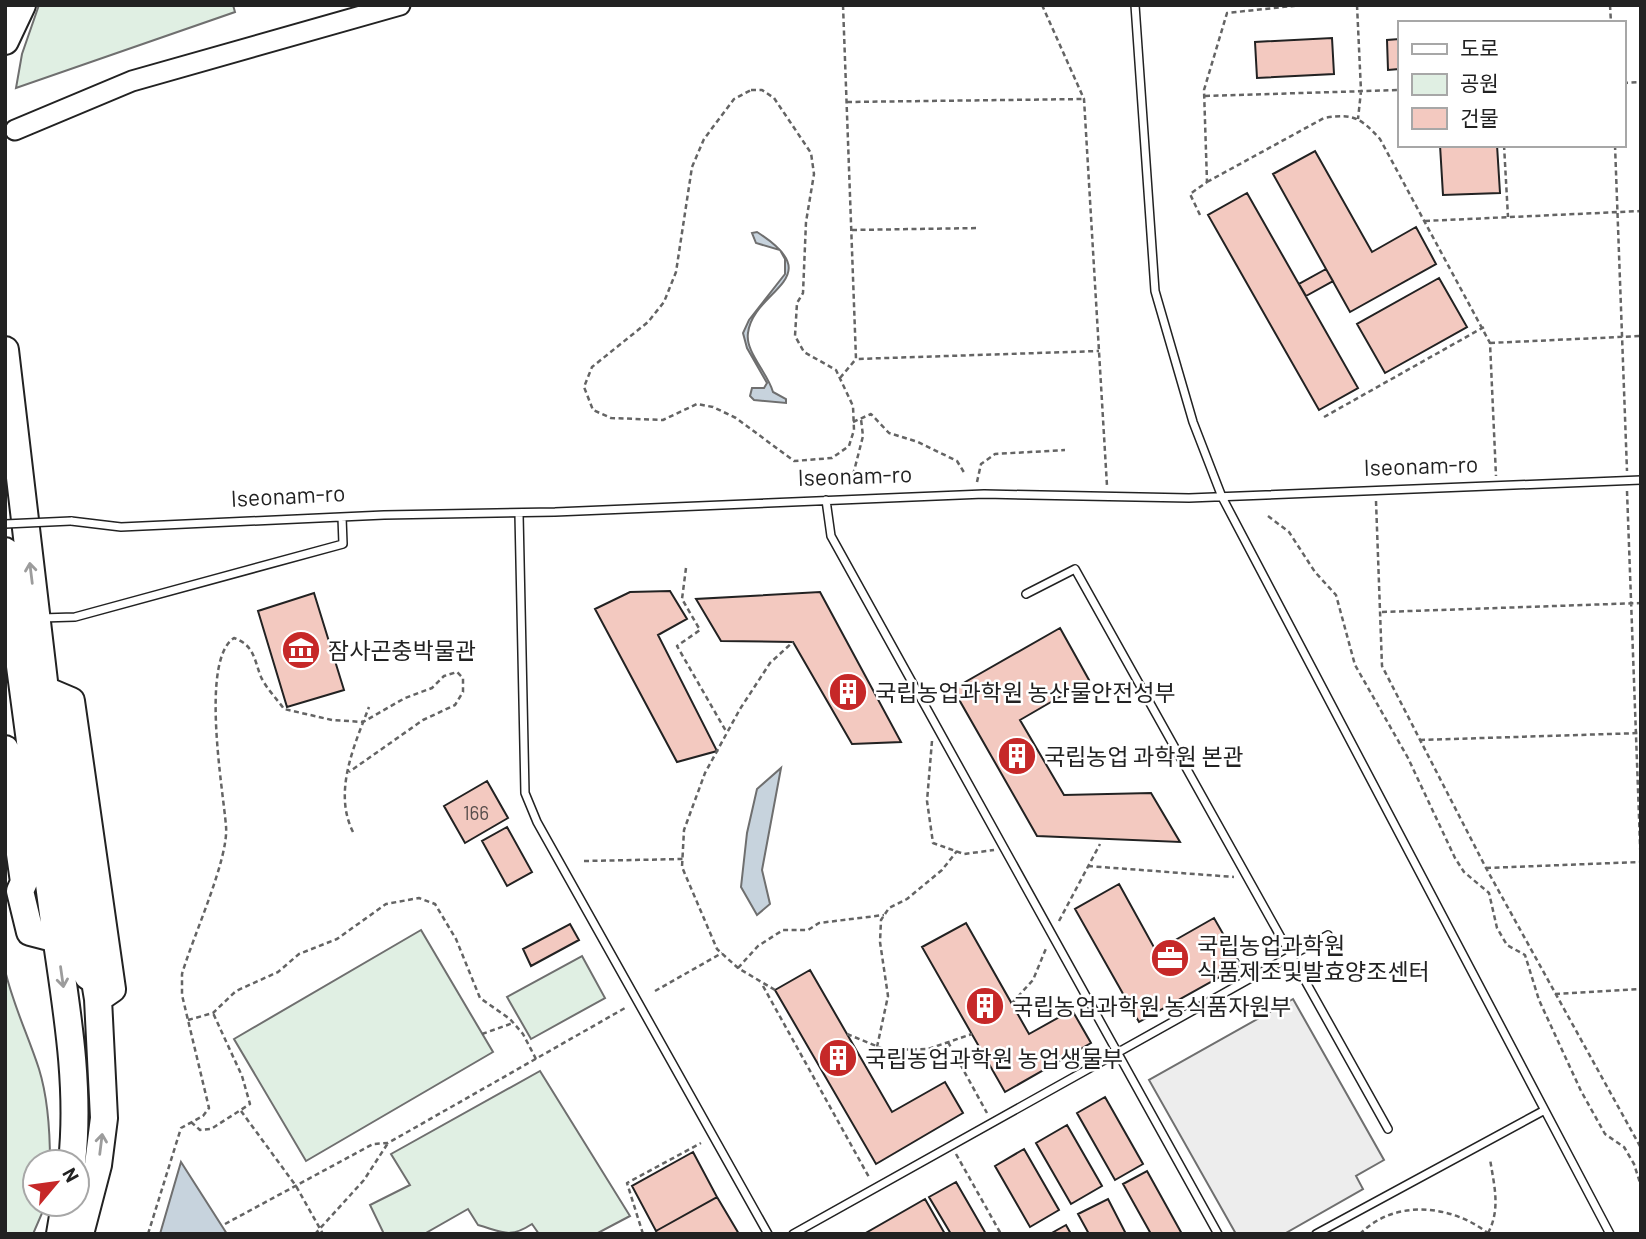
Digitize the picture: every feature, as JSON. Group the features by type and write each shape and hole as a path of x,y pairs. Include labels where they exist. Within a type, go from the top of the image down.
{"highway":[{"path":"5,41 22,5"},
{"path":"5,350 14,621 51,693 98,973 96,990 104,1118 98,1166 64,1224"},
{"path":"5,551 68,1018 75,1111 73,1148"},
{"path":"5,658 40,910 56,934"},
{"path":"5,749 24,882 20,891"},
{"path":"5,833 13,880 20,891 30,932 56,934"}],"main road":[{"path":"15,130 132,81 400,5"}],"lane":[{"path":"1135,5 1155,291 1193,422 1222,497 1610,1234"},
{"name":"Iseonam-ro","path":"5,524 71,521 121,527 974,495 1222,497 1641,480"},
{"path":"825,500 831,536 1218,1234"},
{"path":"519,514 525,793 537,822 768,1234"},
{"path":"14,621 75,617 343,544 342,517"},
{"path":"1026,594 1075,569 1388,1129"},
{"path":"793,1234 1328,935"},
{"path":"1317,1234 1543,1111"}],"path":[{"path":"840,378 856,359 844,5"},
{"path":"1042,5 1084,99 1108,496"},
{"path":"1206,182 1205,96 1227,13 1302,5"},
{"path":"1357,5 1361,91 1358,119"},
{"path":"751,90 762,90 774,98 811,153 814,174 806,222 803,293 797,303 795,336 804,352 835,370 853,406 853,422 849,446 832,458 794,461 736,418 713,407 697,404 663,420 611,418 593,410 584,387 592,367 648,322 664,302 676,272 692,167 704,139 734,99 751,90"},
{"path":"1205,96 1398,90"},
{"path":"847,102 1084,99"},
{"path":"1200,215 1190,194 1206,182 1324,118 1343,115 1364,121 1380,139 1484,327 1490,343 1496,486"},
{"path":"1504,147 1508,217"},
{"path":"1615,147 1641,871"},
{"path":"1425,221 1641,211"},
{"path":"852,230 979,228"},
{"path":"1324,417 1484,327"},
{"path":"1490,343 1641,336"},
{"path":"856,359 1099,351"},
{"path":"853,422 871,414 889,433 918,442 957,461 965,474"},
{"path":"851,483 863,436 861,419"},
{"path":"974,495 981,464 995,454 1065,450"},
{"path":"1376,491 1382,666 1486,868 1641,1148"},
{"path":"1268,516 1289,532 1314,572 1336,595 1354,665 1408,758 1464,873 1489,893 1507,945 1525,955 1539,1000 1581,1091 1605,1134 1624,1147 1634,1164 1641,1186"},
{"path":"686,568 682,599 700,630 677,646 727,733"},
{"path":"1380,612 1641,603"},
{"path":"148,1234 181,1128 203,1116 209,1108 182,995 182,974 227,847 215,734 221,660 226,643 233,638 245,642 255,655 262,678 284,709 332,720 363,722 405,698 432,688 444,676 457,672 463,678 463,692 455,705 423,720 349,772"},
{"path":"775,990 738,968 722,953 682,867 682,859 684,830 705,773 770,663 793,642"},
{"path":"353,832 344,814 343,792 369,707"},
{"path":"933,721 927,801 933,842 964,853 1004,849"},
{"path":"1420,740 1638,733"},
{"path":"1012,1003 1033,980 1052,936 1100,844"},
{"path":"877,1046 888,996 880,942 881,920 888,908 907,899 942,870 957,851"},
{"path":"584,861 682,859"},
{"path":"1486,868 1641,862"},
{"path":"1088,866 1248,878"},
{"path":"188,1020 213,1013 236,991 278,972 299,954 337,939 386,904 419,898 435,904 456,939 480,998 513,1023 536,1059"},
{"path":"738,968 758,946 783,930 808,930 830,921 884,915"},
{"path":"655,991 722,953"},
{"path":"762,984 875,1188"},
{"path":"1555,994 1641,989"},
{"path":"225,1224 373,1144 388,1143 625,1008"},
{"path":"191,1122 200,1130 211,1129 250,1104 242,1076 213,1013"},
{"path":"482,1034 513,1023"},
{"path":"847,1034 886,1050 928,1049 972,1034"},
{"path":"948,1042 993,1122"},
{"path":"241,1111 296,1186 323,1234"},
{"path":"315,1234 364,1180 388,1143"},
{"path":"643,1234 627,1184 701,1143"},
{"path":"951,1145 1001,1234"},
{"path":"1360,1234 1398,1212 1430,1208 1466,1217 1488,1233 1495,1220 1496,1195 1490,1159"}],"green space":[{"path":"39,5 233,5 235,12 16,88 22,54"},
{"path":"421,930 493,1052 306,1161 234,1039"},
{"path":"582,956 605,998 531,1039 507,997"},
{"path":"5,970 45,1092 50,1148 21,1148 21,1218 40,1218 33,1234 5,1234"},
{"path":"540,1071 630,1216 596,1234 539,1234 532,1224 524,1229 506,1233 478,1225 468,1209 424,1234 384,1234 370,1205 410,1185 391,1154"}],"shaded area":[{"path":"757,232 779,250 756,243 752,233"},
{"path":"782,254 788,261 788,273 753,318 748,340 773,392 786,399 786,403 754,400 750,396 752,388 764,388 767,383 747,348 743,333 749,320 785,274 785,259"},
{"path":"781,768 762,870 770,904 757,915 741,887 747,833 757,789"},
{"path":"1293,999 1384,1160 1356,1176 1363,1189 1284,1234 1236,1234 1149,1080"},
{"path":"181,1162 227,1234 160,1234"}],"building":[{"path":"1332,38 1334,74 1257,78 1255,42"},
{"path":"1398,39 1398,69 1388,70 1387,40"},
{"path":"1440,147 1497,147 1500,193 1443,195"},
{"path":"1315,151 1372,252 1416,227 1436,264 1350,312 1273,174"},
{"path":"1247,193 1358,388 1319,410 1208,215"},
{"path":"1326,269 1333,281 1306,296 1299,284"},
{"path":"1439,278 1467,327 1385,373 1357,324"},
{"path":"670,591 687,619 658,635 717,751 677,762 595,609 630,592"},
{"name":"국립농업과학원 농산물안전성부","path":"820,592 901,742 852,744 793,642 721,641 696,599"},
{"name":"잠사곤충박물관","path":"314,593 344,690 287,707 258,611"},
{"name":"국립농업 과학원 본관","path":"1060,628 1089,680 1020,720 1064,795 1151,793 1180,842 1037,836 953,689"},
{"path":"487,781 508,818 465,843 444,806"},
{"path":"507,827 532,872 507,886 482,841"},
{"name":"국립농업과학원 식품제조및발효양조센터","path":"1119,884 1156,951 1214,918 1241,965 1139,1022 1075,909"},
{"name":"국립농업과학원 농식품자원부","path":"966,923 1029,1034 1072,1010 1091,1043 1005,1092 922,947"},
{"path":"570,924 579,940 531,966 523,949"},
{"name":"국립농업과학원 농업생물부","path":"810,970 892,1112 945,1082 963,1113 876,1164 775,990"},
{"path":"1105,1097 1143,1164 1115,1180 1077,1113"},
{"path":"1067,1125 1102,1186 1071,1204 1036,1143"},
{"path":"1024,1149 1059,1210 1030,1227 995,1166"},
{"path":"693,1152 717,1197 656,1231 632,1186"},
{"path":"1147,1171 1182,1234 1151,1234 1123,1184"},
{"path":"956,1182 986,1234 951,1234 929,1197"},
{"path":"717,1197 739,1234 658,1234 656,1231"},
{"path":"925,1199 945,1234 864,1234"},
{"path":"1108,1199 1126,1234 1089,1234 1078,1214"},
{"path":"1066,1225 1071,1234 1050,1234"}],"place":[{"name":"잠사곤충박물관","path":"301,650"},
{"name":"국립농업과학원 농산물안전성부","path":"848,692"},
{"name":"국립농업 과학원 본관","path":"1017,756"},
{"name":"국립농업과학원 식품제조및발효양조센터","path":"1170,958"},
{"name":"국립농업과학원 농식품자원부","path":"985,1006"},
{"name":"국립농업과학원 농업생물부","path":"838,1058"}]}
